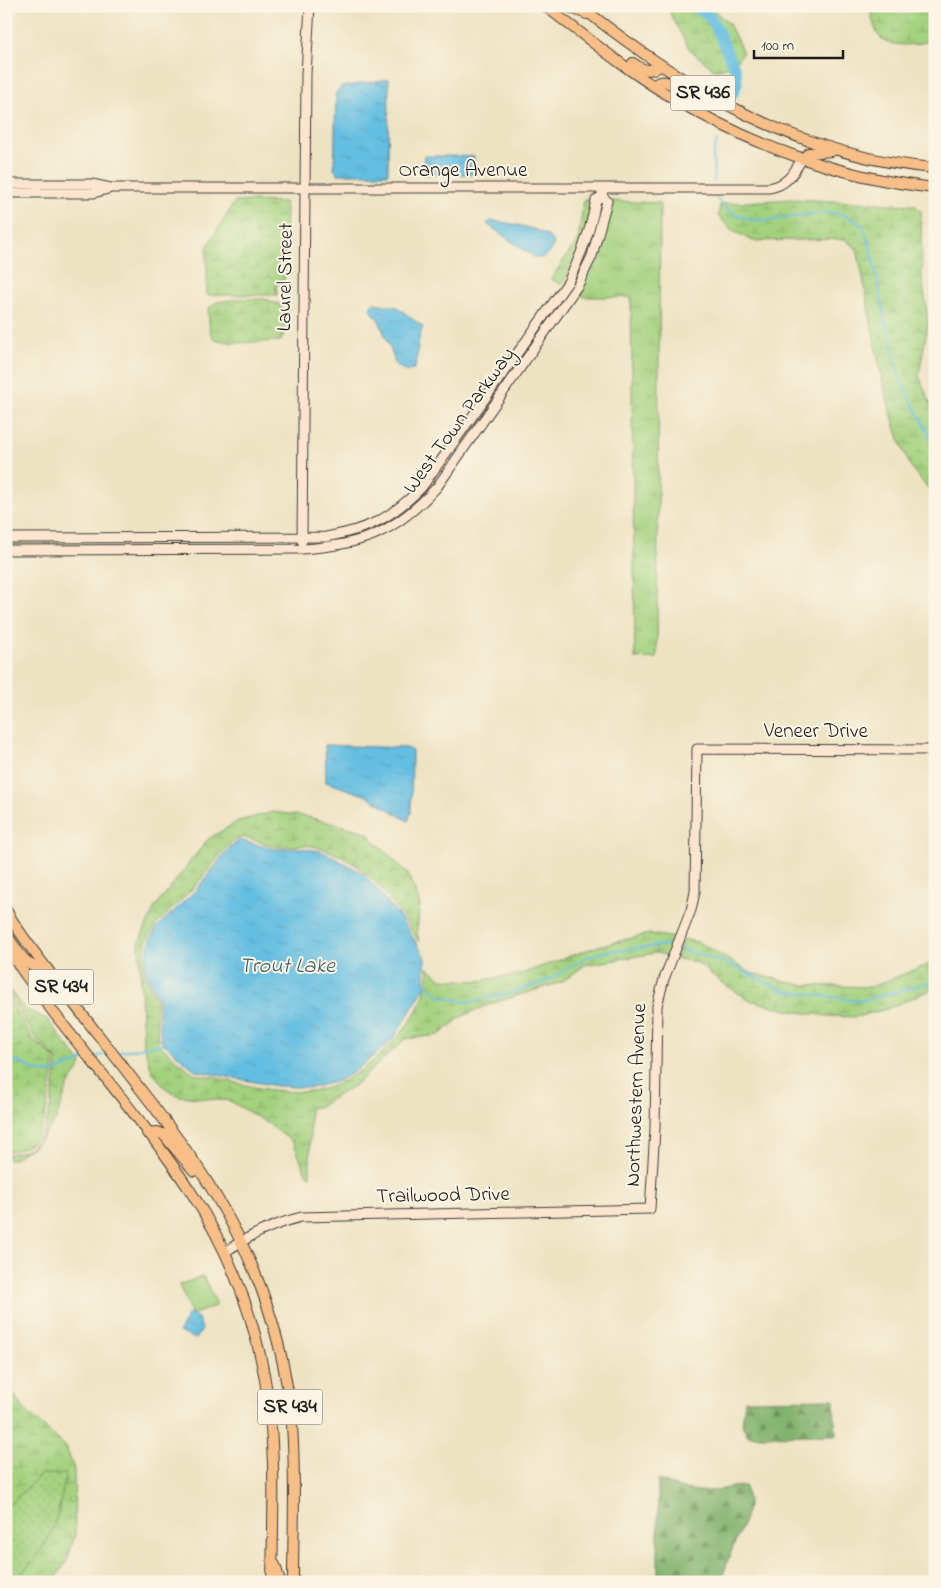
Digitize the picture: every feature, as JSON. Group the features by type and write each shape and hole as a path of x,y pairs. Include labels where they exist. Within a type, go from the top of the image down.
{"main road":[{"path":"566,6 579,13 590,14"},
{"name":"SR 436","path":"580,6 661,66 702,93 733,110 776,128 843,151 880,160 935,168"},
{"name":"SR 436","path":"548,7 654,86 758,142 802,159 877,179 935,188"},
{"path":"600,47 612,48 644,70 652,70 661,66"},
{"path":"654,86 658,82 663,81 686,92 702,93"},
{"path":"802,159 809,153 843,151"},
{"name":"SR 434","path":"7,912 46,967 216,1191 253,1266 272,1318 287,1391 293,1455 293,1582"},
{"path":"6,934 32,967 39,969 46,967"},
{"name":"SR 434","path":"6,947 191,1192 223,1248 252,1323 268,1402 272,1454 272,1582"},
{"path":"148,1133 157,1132 163,1134 201,1180 216,1191"},
{"path":"272,1557 280,1582"}],"street":[{"name":"Laurel Street","path":"302,549 305,188 310,6"},
{"name":"Orange Avenue","path":"6,184 92,184 111,188 305,188 603,192 769,188 780,186 791,177 802,159"},
{"name":"Orange Avenue","path":"6,193 94,193 111,188"},
{"name":"West Town Parkway","path":"6,538 302,537 352,532 370,526 399,510 422,487 568,282 585,249 596,200 603,192 607,201 601,230 592,256 578,285 437,487 415,511 386,531 350,543 302,549 6,550"},
{"name":"Veneer Drive","path":"697,749 935,750"},
{"name":"Northwestern Avenue","path":"650,1209 655,1130 657,1006 664,978 691,910 696,884 697,749"},
{"name":"Trailwood Drive","path":"223,1248 290,1220 314,1216 650,1209"}],"green space":[{"path":"666,6 709,6 729,24 743,52 734,65 715,70 690,50"},
{"path":"869,6 935,6 935,38 921,43 904,45 888,42 877,33"},
{"path":"584,199 593,200 582,248 562,285 551,279 578,239"},
{"path":"791,199 915,205 921,211 922,275 928,323 919,376 935,415 935,498 910,466 898,437 878,357 857,249 845,239 753,241 733,231 718,216 720,204"},
{"path":"610,201 660,203 657,658 635,659 631,297 585,297 577,293 595,258"},
{"path":"235,202 284,202 286,208 284,282 276,285 277,295 207,295 207,247"},
{"path":"238,299 264,299 281,305 285,331 281,341 234,343 214,339 210,332 208,309 217,302"},
{"path":"273,812 308,817 366,832 408,874 420,904 417,931 419,942 375,882 347,860 312,846 283,847 243,838 233,840 194,887 156,925 146,942 143,967 145,977 156,998 158,1043 195,1074 282,1091 296,1092 323,1089 359,1072 394,1042 408,1024 419,1005 426,986 428,967 441,979 477,981 521,974 598,946 649,934 677,938 669,956 656,953 585,965 562,982 490,1004 461,1017 439,1035 405,1039 355,1085 318,1107 310,1107 310,1176 306,1173 293,1142 267,1123 230,1101 179,1096 164,1087 152,1071 143,1044 139,942 155,907 208,839 238,821"},
{"path":"683,939 698,942 751,973 802,985 871,987 935,962 935,988 887,1009 856,1017 828,1016 791,1011 750,1000 722,983 698,963 675,958"},
{"path":"6,985 24,1009 47,1019 82,1064 67,1088 56,1120 38,1143 14,1159 6,1159 6,1154 28,1149 35,1144 46,1124 57,1060 34,1036 6,989"},
{"path":"6,994 32,1038 55,1059 45,1114 39,1134 35,1140 25,1147 6,1151"},
{"path":"203,1276 217,1305 192,1315 179,1285"},
{"path":"6,1383 24,1409 66,1447 74,1469 75,1535 67,1561 53,1582 6,1582"},
{"path":"834,1399 835,1425 838,1435 748,1436 742,1425 745,1400"},
{"path":"41,1474 66,1474 61,1501 54,1523 45,1544 37,1555 18,1576 6,1582 6,1508"},
{"path":"658,1480 696,1491 745,1486 748,1499 746,1516 727,1562 722,1582 658,1582"}],"water":[{"path":"389,79 388,174 338,174 334,169 336,92 341,87"},
{"path":"424,156 474,156 474,174 423,175"},
{"path":"491,221 536,230 545,234 554,244 544,257 534,257 487,224"},
{"path":"374,303 397,307 423,327 419,338 415,368 406,372 395,364 379,321 370,307"},
{"path":"325,745 407,748 412,751 411,813 408,821 367,796 326,782"},
{"name":"Trout Lake","path":"239,840 274,849 297,848 321,851 363,873 400,917 425,958 425,987 394,1038 352,1073 338,1081 311,1088 277,1086 196,1071 161,1041 158,998 147,976 145,966 149,943 157,927 196,890 231,846"},
{"path":"189,1313 198,1318 202,1329 196,1339 179,1332"}],"waterway":[{"path":"695,6 709,16 716,27 736,72 737,83 734,92"},
{"path":"714,181 713,155 717,141"},
{"path":"715,197 729,210 743,217 757,220 772,220 818,213 839,213 863,226 871,250 886,324 901,382 928,432 935,450"},
{"path":"424,984 441,996 468,1002 515,992 549,980 587,957 603,952 665,945 673,947"},
{"path":"680,949 724,962 785,991 861,1001 935,981"},
{"path":"118,1052 162,1044"},
{"path":"93,1057 108,1054"},
{"path":"6,1068 10,1061 15,1060 34,1070 51,1073 86,1059"}]}
